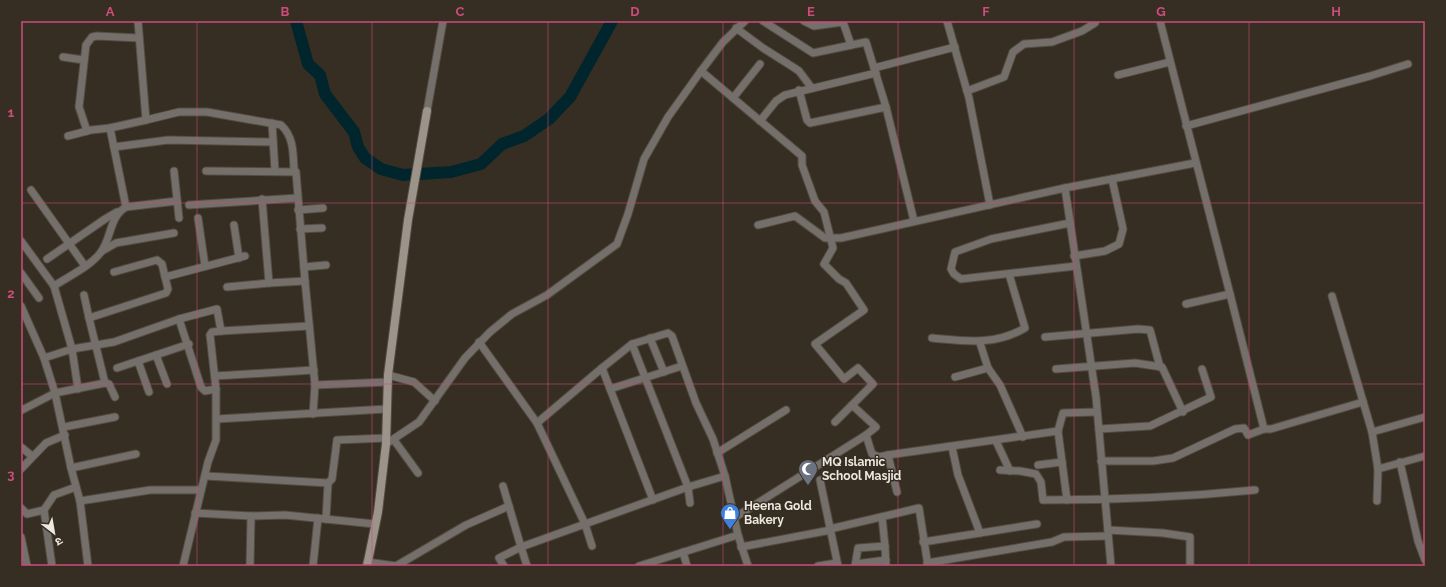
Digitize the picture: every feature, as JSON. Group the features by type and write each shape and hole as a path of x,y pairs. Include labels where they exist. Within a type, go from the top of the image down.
{"street":[{"path":"138,21 146,120"},
{"path":"443,21 408,220 388,378 386,409 389,441 367,564 396,566 466,525 509,506"},
{"path":"326,519 328,484 332,479 337,440 389,441 419,422 479,342 512,314 547,295 617,244 628,214 644,159 668,117 701,70 736,28 745,21"},
{"path":"763,21 813,53 863,42 868,43 886,107 914,221"},
{"path":"804,21 814,26 841,21 844,24 851,45"},
{"path":"948,21 967,91 990,205"},
{"path":"1160,21 1264,429"},
{"path":"967,91 1004,77 1013,52 1024,44 1052,42 1082,31 1096,22"},
{"path":"736,28 799,72 811,87"},
{"path":"87,131 79,107 86,45 92,37 97,36 139,38"},
{"path":"760,120 780,97 799,90 875,71 955,47"},
{"path":"63,57 84,60"},
{"path":"1118,75 1170,62"},
{"path":"734,98 760,64"},
{"path":"1186,126 1370,76 1408,64"},
{"path":"701,70 802,156 802,165 815,201 824,212 831,238 833,248 824,264 839,279 846,283 864,310 815,344 844,379 858,368 873,384 835,422"},
{"path":"799,90 807,120 810,123 886,107"},
{"path":"68,136 179,112 207,112 272,123 281,125 288,132 292,140 294,170 297,175 298,210 316,385 313,414"},
{"path":"272,123 274,171"},
{"path":"110,128 126,207"},
{"path":"114,147 168,140 273,142"},
{"path":"758,225 794,216 825,238 842,238 1065,188 1195,163"},
{"path":"206,171 294,170"},
{"path":"174,171 179,218"},
{"path":"1074,256 1105,251 1119,244 1123,229 1112,179"},
{"path":"1065,188 1097,412 1111,566"},
{"path":"31,190 85,266"},
{"path":"189,205 262,199 297,198"},
{"path":"262,199 269,283"},
{"path":"47,259 126,207 177,201"},
{"path":"298,210 323,208"},
{"path":"102,251 117,212"},
{"path":"198,218 206,266"},
{"path":"1070,223 991,239 962,249 955,252 951,269 960,279 1076,266"},
{"path":"165,277 242,257 234,225"},
{"path":"300,229 322,228"},
{"path":"54,286 85,266 102,251 116,243 174,232"},
{"path":"21,241 54,286 72,350 78,389"},
{"path":"89,318 166,293 168,290 162,264 157,260 114,272"},
{"path":"304,267 326,266"},
{"path":"21,274 39,298"},
{"path":"932,338 980,342 1015,334 1025,328 1009,274"},
{"path":"227,287 305,281"},
{"path":"1186,304 1230,294"},
{"path":"84,295 105,383"},
{"path":"1332,296 1372,432 1378,469 1377,501"},
{"path":"21,307 44,358 55,393 71,468 80,501 88,566"},
{"path":"44,358 72,350 114,342 180,319 217,309 221,331"},
{"path":"180,319 200,388 205,391 216,389"},
{"path":"183,566 195,513 206,476 208,462 216,440 216,389 210,336 212,332 309,326"},
{"path":"1045,337 1138,329 1150,330 1160,366 1167,375 1183,412"},
{"path":"537,422 632,344 668,333 671,334 725,476 741,547 748,566"},
{"path":"650,338 664,372"},
{"path":"479,342 537,422 585,524 592,546"},
{"path":"980,342 988,368 1000,385 1023,437"},
{"path":"117,368 188,344"},
{"path":"632,344 688,487 690,503"},
{"path":"156,355 167,384"},
{"path":"138,361 149,392"},
{"path":"1056,369 1090,368 1135,363 1160,366"},
{"path":"610,389 682,366"},
{"path":"602,368 653,500"},
{"path":"955,377 988,368"},
{"path":"1099,429 1150,426 1211,398 1202,369"},
{"path":"215,376 314,370"},
{"path":"316,385 388,378 414,382 435,401"},
{"path":"22,410 55,393 105,383 109,384 114,397"},
{"path":"1101,461 1153,461 1172,458 1235,429 1244,428 1248,435 1264,429 1271,429 1362,402"},
{"path":"734,518 866,435 876,427 852,405"},
{"path":"217,419 386,409"},
{"path":"717,453 786,410"},
{"path":"1067,500 1058,431 1063,414 1097,412"},
{"path":"21,469 46,443 64,431 115,417"},
{"path":"1372,432 1425,417"},
{"path":"866,435 872,454 879,457 1058,431"},
{"path":"389,441 418,473"},
{"path":"996,441 1010,471"},
{"path":"21,447 32,456"},
{"path":"952,447 958,475 980,533"},
{"path":"71,468 136,454"},
{"path":"888,455 897,492"},
{"path":"1378,469 1425,456"},
{"path":"1038,465 1062,462"},
{"path":"1400,462 1422,540 1425,560"},
{"path":"1000,470 1036,474 1041,482 1043,500 1105,500 1201,495 1255,490"},
{"path":"206,476 328,484"},
{"path":"504,566 499,558 521,547 688,487 725,476"},
{"path":"818,566 838,565 820,480"},
{"path":"52,566 44,510 54,494 76,486"},
{"path":"503,486 527,566"},
{"path":"80,501 150,490 201,490"},
{"path":"21,508 27,514 44,510"},
{"path":"741,547 831,530 834,528 919,508 923,542 928,565 1052,542 1064,537 1108,533 1163,533 1190,537 1190,566"},
{"path":"195,513 251,516 285,515 375,524"},
{"path":"250,566 251,516"},
{"path":"882,517 885,546 886,563 856,565 858,548 885,546"},
{"path":"313,566 318,518"},
{"path":"923,542 1037,524"},
{"path":"639,566 738,535"},
{"path":"21,537 27,566"},
{"path":"683,552 688,566"}],"waterway":[{"path":"296,21 308,64 320,75 325,94 354,132 358,147 365,158 381,169 403,175 451,172 481,164 502,144 524,136 549,119 570,97 612,21"}],"place":[{"name":"MQ Islamic School Masjid","path":"808,486"},
{"name":"Heena Gold Bakery","path":"730,530"}]}
